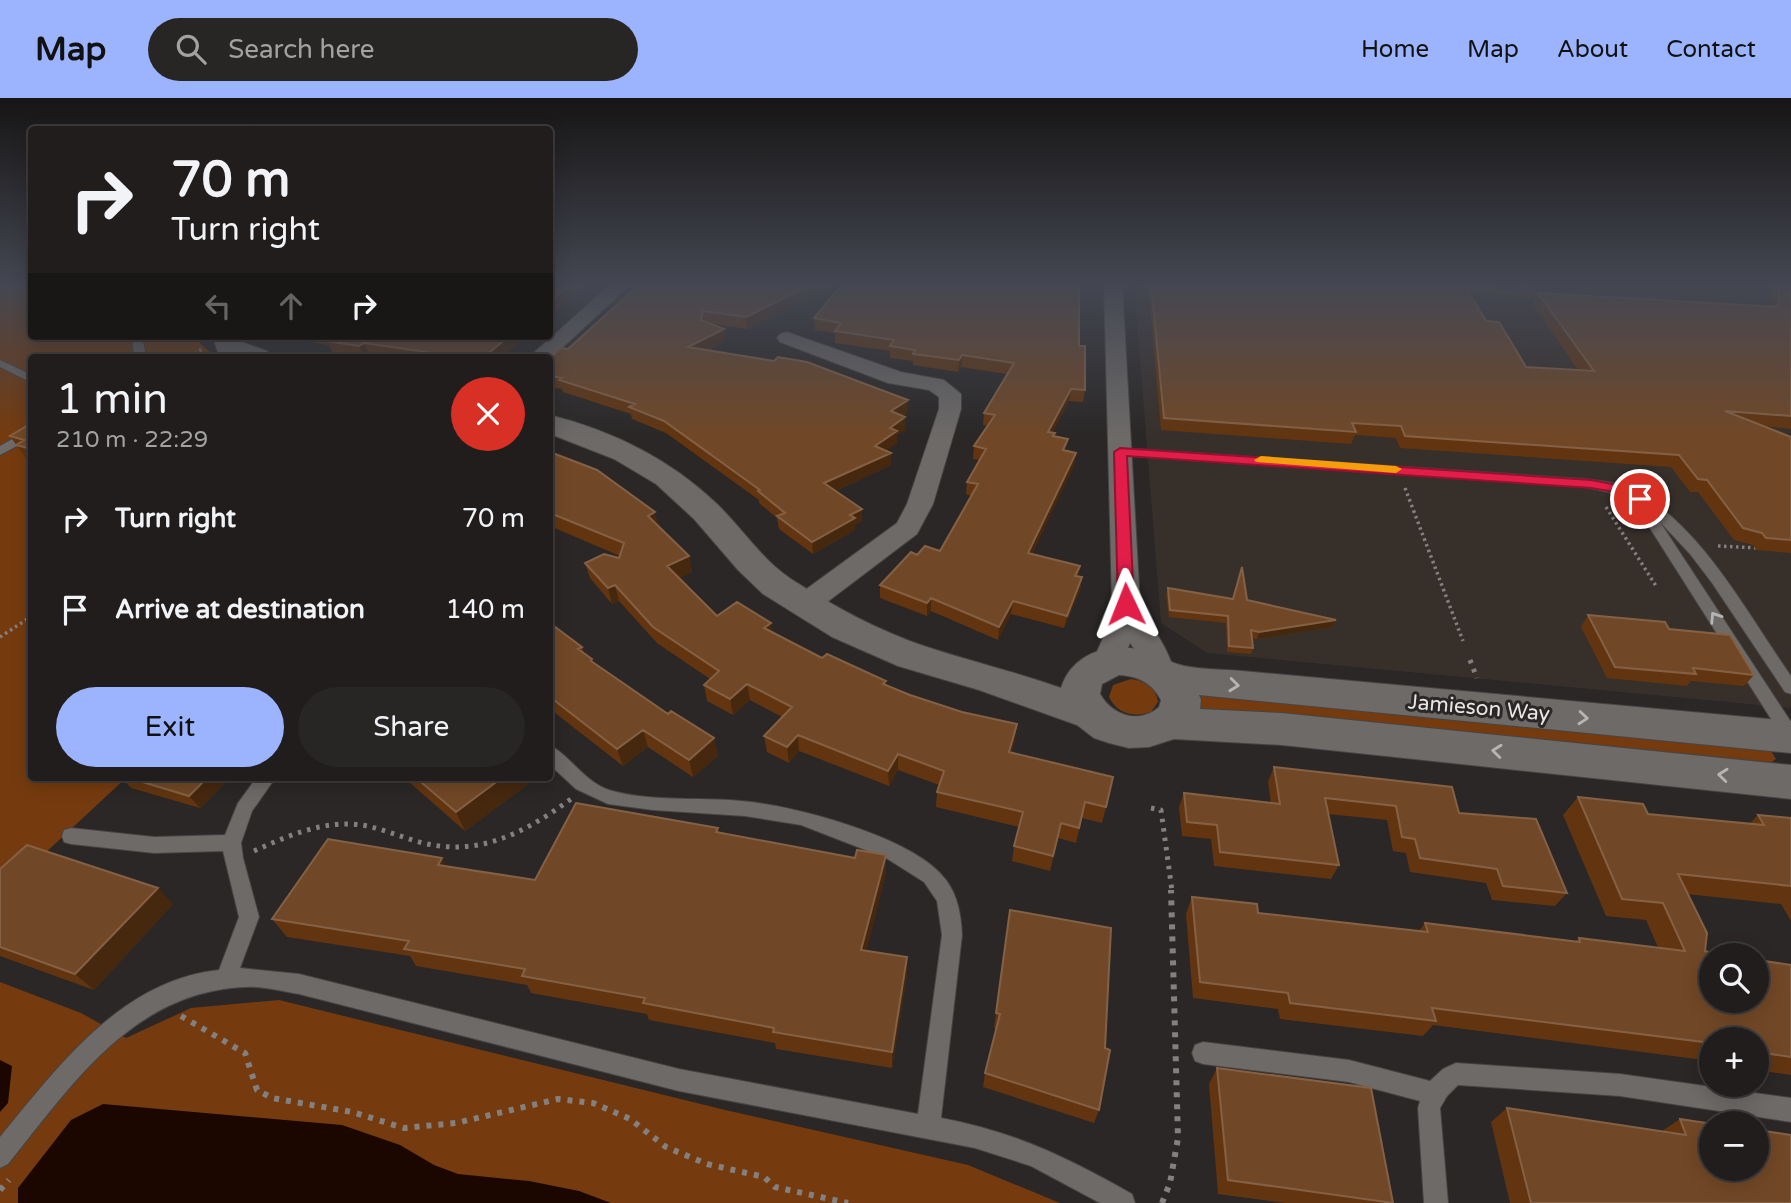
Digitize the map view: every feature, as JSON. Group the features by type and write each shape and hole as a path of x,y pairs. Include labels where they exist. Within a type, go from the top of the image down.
{"street":[{"path":"542,354 564,335"},
{"path":"1094,684 1118,638 1126,604 1115,335"},
{"path":"241,340 253,354"},
{"path":"785,340 896,378 936,385 950,394 950,409 920,504 908,528 804,605"},
{"path":"215,342 248,354"},
{"name":"Jamieson Way","path":"553,427 625,452 667,477 706,512 750,562 776,586 804,605 880,644 992,679 1094,684 1133,662 1163,674 1216,684 1791,736"},
{"path":"1126,604 1143,640 1155,655 1163,674 1176,688 1181,700 1179,712 1172,723"},
{"name":"Jamieson Way","path":"1094,684 1101,723 1132,734 1147,734 1172,723 1282,729 1791,782"}],"lane":[{"path":"1,363 28,378"},
{"path":"0,451 28,434"},
{"path":"1120,452 1583,484 1625,491 1662,514 1683,537 1791,688"},
{"path":"1646,503 1653,522 1791,736"},
{"path":"553,756 568,774 586,788 608,797 639,802 769,811 797,816 898,855 924,868 933,876 950,909 952,935 928,1126"},
{"path":"226,978 250,916 233,852 244,808 264,781"},
{"path":"71,836 233,852"},
{"path":"0,1156 86,1054 127,1016 172,992 226,978 248,977 299,985 679,1080 928,1126 1001,1143 1066,1170 1123,1203"},
{"path":"1203,1053 1316,1064 1409,1084 1434,1094"},
{"path":"1436,1203 1429,1108 1434,1094 1449,1078 1457,1074 1620,1085 1791,1110"}],"path":[{"path":"194,354 215,342"},
{"path":"1400,477 1463,641"},
{"path":"1603,502 1656,586"},
{"path":"1723,553 1717,545 1767,549"},
{"path":"0,637 28,618"},
{"path":"1470,660 1478,682"},
{"path":"233,852 315,828 351,824 445,848 474,849 490,845 536,824 586,788"},
{"path":"1151,808 1161,810 1170,865 1176,968 1172,1020 1176,1157 1171,1186 1161,1203"},
{"path":"169,1021 182,1016 234,1045 249,1059 257,1090 272,1098 352,1112 404,1128 456,1123 558,1099 593,1103 630,1119 666,1147 707,1164 764,1177 775,1187 848,1203"}],"shaded area":[{"path":"0,335 28,335 28,340 197,340 212,354 28,354 28,781 123,781 0,895"},
{"path":"1138,335 1791,335 1791,708 1207,653 1161,623"},
{"path":"1131,679 1145,683 1155,692 1158,702 1151,712 1138,715 1127,713 1112,703 1109,697 1113,685"},
{"path":"1200,694 1769,748 1776,759 1766,766 1198,710"},
{"path":"0,982 81,1013 126,1038 191,1008 279,1000 721,1109 968,1165 1060,1203 0,1203"},
{"path":"0,1060 12,1066 8,1103 0,1112"},
{"path":"103,1104 342,1125 400,1145 434,1165 458,1174 529,1181 579,1191 611,1203 18,1203 18,1188 71,1120"}],"building":[{"path":"584,335 713,335 688,347 774,361 778,357 807,362 908,400 891,411 905,417 890,428 897,431 875,446 891,453 824,483 862,509 850,515 855,518 812,542 777,516 785,513 758,491 760,490 664,421 629,407 635,404 553,376 553,355 561,348 568,349"},
{"path":"858,335 1079,335 1079,346 1085,346 1085,390 1071,389 1048,432 1055,433 1053,436 1068,439 1063,450 1076,453 1028,553 1080,566 1075,576 1082,577 1067,616 1013,601 999,627 931,598 927,603 880,585 911,552 917,555 925,546 940,551 978,484 967,482 986,449 974,446 995,415 984,413 1014,363 962,355 959,360 913,354 915,350 890,346 894,340"},
{"path":"1156,335 1507,335 1526,367 1594,371 1568,335 1791,335 1791,416 1725,411 1791,437 1791,540 1766,538 1762,533 1743,528 1707,480 1698,479 1679,455 1405,436 1401,426 1352,423 1356,432 1164,418"},
{"path":"504,340 488,354 440,354 364,343 359,346 327,341"},
{"path":"28,425 28,448 16,445 24,440 10,436"},
{"path":"553,453 597,470 655,512 648,516 689,556 667,566 717,616 737,602 771,623 764,628 822,658 827,654 910,695 962,712 1017,724 1009,752 1113,777 1106,807 1085,802 1079,828 1061,823 1053,856 1014,846 1023,812 937,792 944,771 898,754 888,771 798,735 787,747 764,736 792,707 747,684 730,699 704,685 719,671 653,627 615,585 608,588 585,563 604,554 619,558 624,543 553,514"},
{"path":"1242,567 1247,600 1336,620 1259,632 1251,630 1253,648 1229,646 1228,616 1170,610 1168,588 1233,599"},
{"path":"1588,615 1665,622 1669,629 1730,635 1754,675 1693,668 1696,674 1615,667"},
{"path":"553,625 582,647 578,649 592,659 591,661 668,714 671,711 714,738 689,760 643,730 617,749 553,699"},
{"path":"1274,767 1452,787 1459,813 1536,819 1567,893 1503,886 1497,869 1420,858 1415,839 1402,837 1396,806 1325,798 1339,865 1220,852 1217,825 1187,822 1184,793 1280,804"},
{"path":"139,781 204,781 189,796"},
{"path":"420,781 498,781 456,812"},
{"path":"1578,797 1643,804 1648,814 1764,825 1758,815 1791,818 1791,886 1678,874 1707,933 1706,943 1699,943 1699,1013 1769,1013 1769,962 1791,965 1791,1057 1769,1054 1769,1027 1699,1027 1699,1041 1432,1008 1436,1021 1290,1003 1288,993 1200,982 1192,897 1257,904 1258,913 1428,932 1425,923 1580,942 1579,938 1685,951 1663,903 1622,899"},
{"path":"576,803 718,828 716,832 855,858 857,850 886,855 861,950 907,957 892,1052 773,1032 774,1028 643,1003 645,998 522,976 525,969 404,949 409,941 272,919 328,839 442,858 438,865 535,880"},
{"path":"27,845 158,888 75,974 0,947 0,869"},
{"path":"1010,910 1111,928 1105,1048 1110,1050 1099,1110 985,1073 1000,1014 996,1013"},
{"path":"1217,1068 1371,1088 1393,1203 1228,1180"},
{"path":"1507,1108 1686,1135 1680,1119 1699,1122 1699,1181 1769,1181 1769,1132 1791,1135 1791,1203 1531,1203"}],"slow traffic":[{"path":"1261,460 1396,469"}],"route":[{"path":"1126,604 1120,452 1591,484 1618,488 1640,499"}]}
